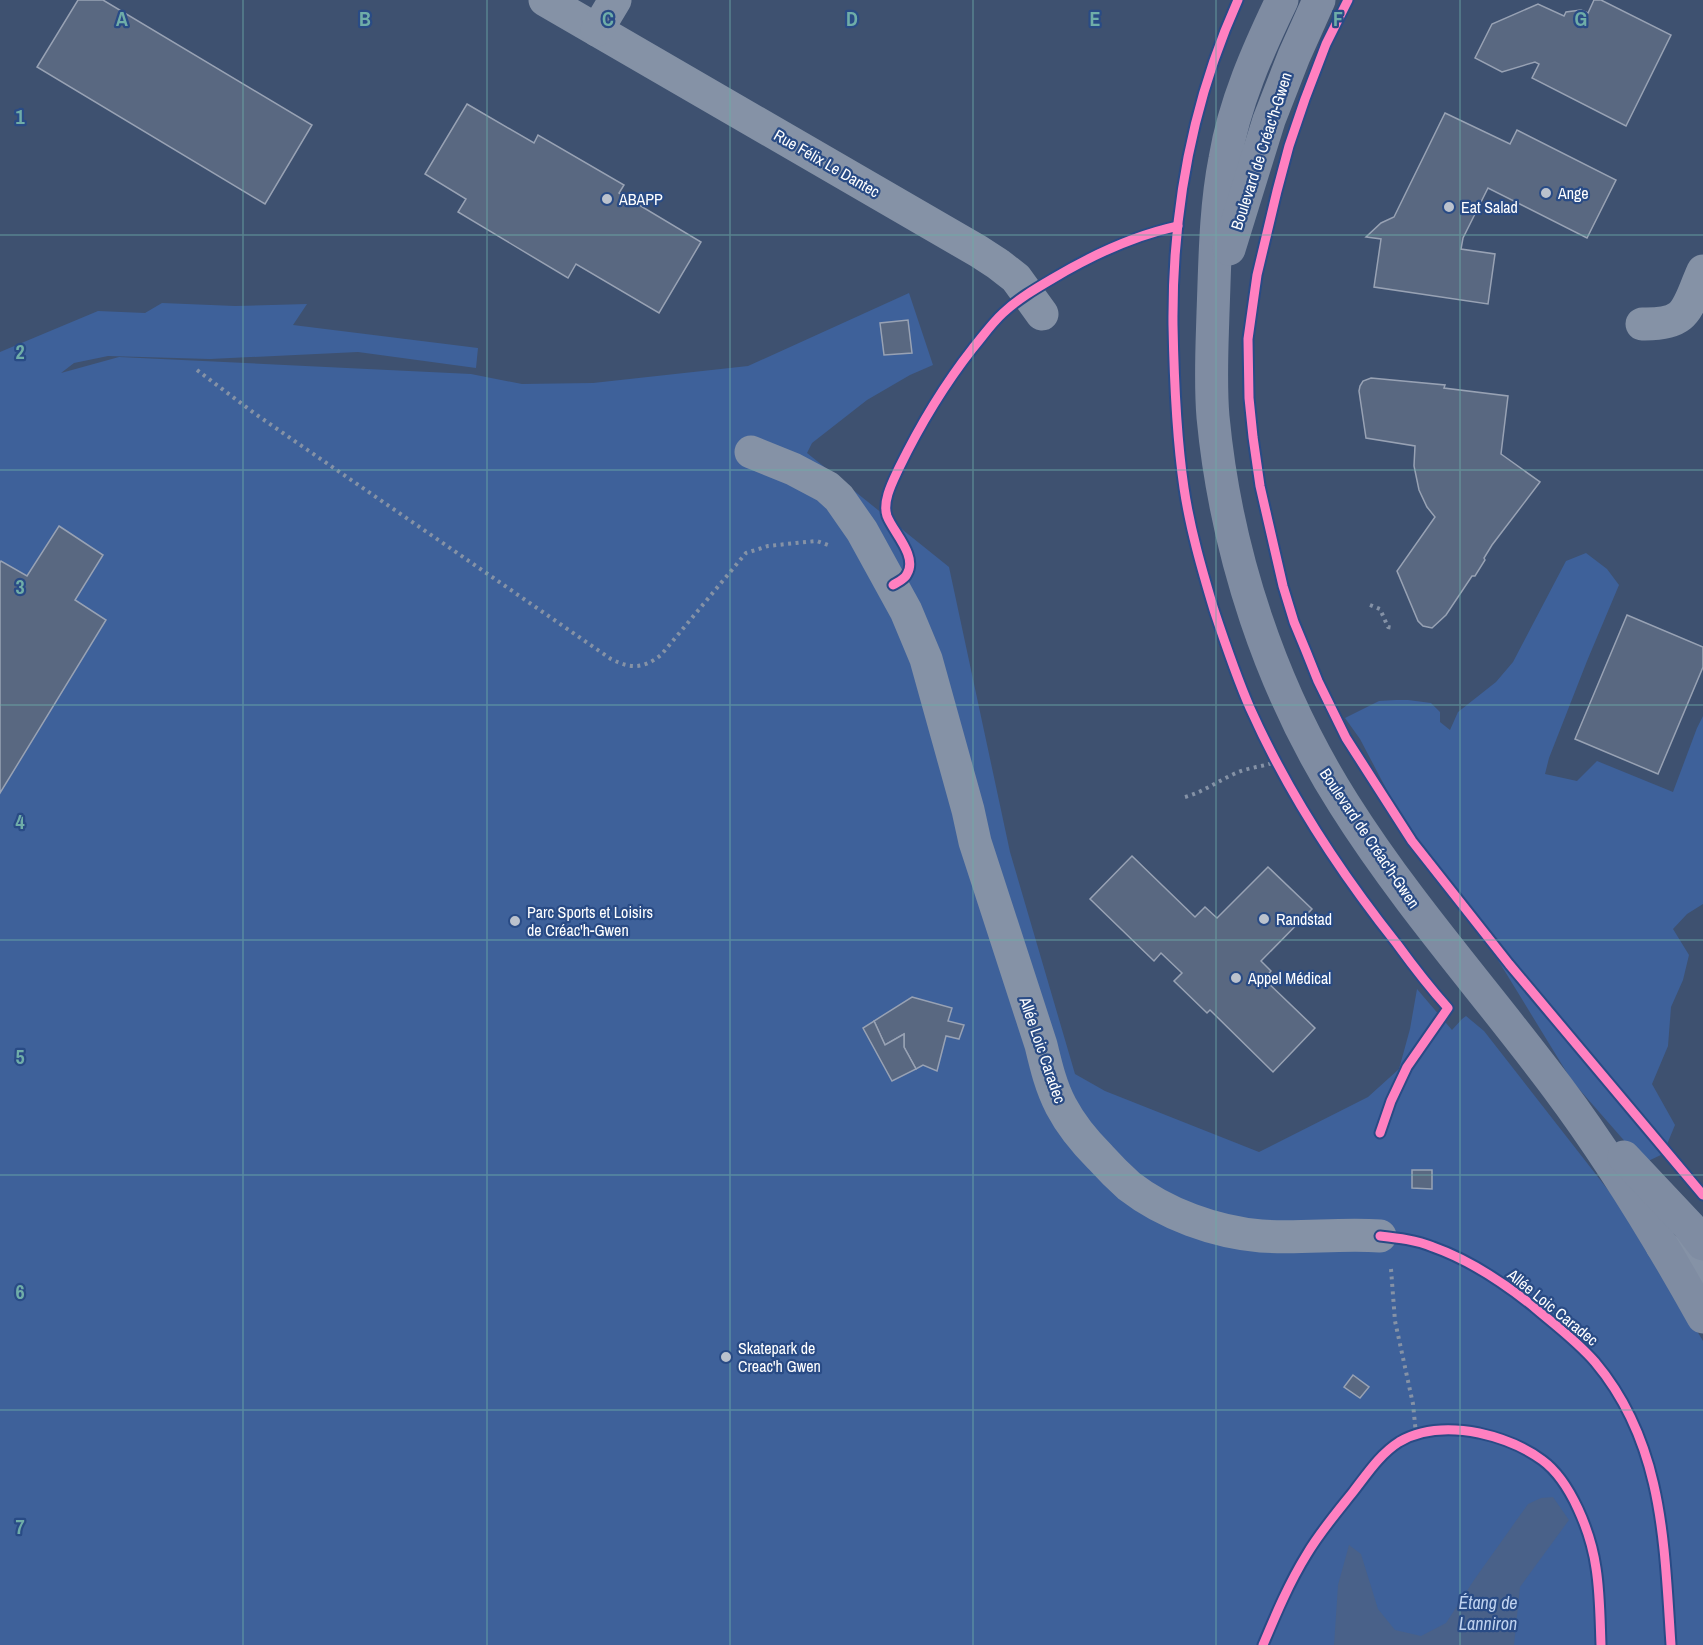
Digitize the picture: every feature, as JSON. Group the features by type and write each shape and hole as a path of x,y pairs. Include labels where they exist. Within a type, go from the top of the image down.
{"street":[{"name":"Rue Félix Le Dantec","path":"545,0 998,264 1016,279 1042,315"},
{"path":"597,30 615,0"},
{"name":"Boulevard de Créac'h-Gwen","path":"1282,0 1251,71 1225,156 1217,217 1212,394 1223,486 1233,540 1245,583 1285,693 1317,759 1345,807 1420,913 1558,1088 1605,1155 1703,1317"},
{"name":"Boulevard de Créac'h-Gwen","path":"1213,306 1269,120 1289,66 1319,0"},
{"path":"1642,324 1659,325 1673,322 1683,315 1703,271"},
{"name":"Allée Loic Caradec","path":"752,452 793,469 827,487 839,498 862,531 906,611 926,659 996,912 1054,1089 1074,1127 1092,1149 1128,1185 1159,1205 1193,1220 1259,1236 1360,1234 1380,1236"},
{"name":"Boulevard de Créac'h-Gwen","path":"1558,1088 1671,1206 1703,1244"},
{"path":"1662,1246 1703,1277"}],"path":[{"path":"1250,318 1259,265"},
{"path":"196,370 283,433 611,659 625,666 639,666 652,662 662,655 746,553 768,546 796,543 817,541 830,545 862,531"},
{"path":"1370,605 1380,609 1388,627 1394,628"},
{"path":"1185,797 1198,794 1235,773 1266,766 1274,756 1282,771"},
{"path":"1531,990 1647,1127"},
{"path":"1380,1236 1392,1274 1395,1321 1413,1404 1416,1434"},
{"path":"1263,1645 1296,1574 1319,1537 1377,1461 1389,1450 1416,1434 1453,1430 1493,1436 1528,1451 1543,1461 1567,1489 1583,1522 1596,1565 1600,1597 1600,1645"}],"shaded area":[{"name":"Parc Sports et Loisirs de Créac'h-Gwen","path":"909,293 933,365 910,375 867,400 812,443 807,453 949,567 1010,852 1075,1074 1105,1091 1259,1152 1368,1097 1399,1069 1410,1029 1417,989 1452,1030 1466,1016 1484,1031 1612,1195 1655,1260 1703,1341 1703,1645 0,1645 0,352 98,311 145,313 162,303 235,306 307,304 293,325 478,348 476,368 358,352 210,359 108,356 74,363 61,373 119,357 471,374 522,384 593,383 748,366"},
{"path":"1586,553 1607,569 1619,585 1549,758 1545,774 1577,781 1597,761 1673,792 1703,716 1703,904 1687,914 1673,929 1689,955 1683,980 1671,1007 1668,1046 1652,1084 1675,1125 1663,1154 1646,1162 1628,1145 1572,1081 1501,965 1391,798 1360,739 1345,718 1379,701 1408,700 1431,703 1440,712 1440,722 1450,730 1458,712 1496,682 1513,662 1566,561"}],"water":[{"name":"Étang de Lanniron","path":"1553,1497 1569,1520 1520,1587 1514,1645 1334,1645 1338,1585 1349,1545 1361,1554 1378,1609 1395,1630 1421,1636 1446,1623 1528,1504 1541,1498"}],"building":[{"path":"78,0 103,0 312,125 265,204 37,67"},
{"path":"1594,0 1601,0 1671,35 1626,126 1532,78 1539,64 1535,62 1502,72 1475,58 1492,24 1538,4 1564,16 1566,12 1581,10 1588,13"},
{"path":"467,104 534,143 538,135 624,185 619,193 701,242 659,313 576,264 568,278 458,212 466,199 425,174"},
{"path":"1445,113 1510,144 1517,130 1616,180 1587,238 1488,188 1463,238 1461,249 1495,254 1488,304 1374,287 1381,239 1366,237 1381,223 1394,217"},
{"path":"908,320 912,353 884,355 880,323"},
{"path":"1371,378 1445,385 1444,388 1508,396 1501,454 1540,482 1492,545 1475,576 1472,576 1446,615 1432,628 1423,626 1418,621 1397,571 1435,517 1419,490 1414,466 1415,446 1366,438 1359,391 1363,381"},
{"path":"59,526 103,555 75,600 106,620 0,793 0,563 1,561 27,576"},
{"path":"1627,615 1703,647 1703,667 1658,774 1575,739"},
{"path":"1132,856 1195,917 1205,907 1217,918 1268,867 1312,909 1261,961 1271,971 1264,979 1315,1028 1273,1072 1210,1010 1207,1013 1174,981 1182,973 1161,953 1154,961 1090,899"},
{"path":"912,997 952,1008 948,1021 964,1025 959,1039 946,1036 937,1071 923,1065 916,1069 904,1047 904,1034 885,1045 874,1021"},
{"path":"874,1021 885,1045 904,1034 904,1047 916,1069 892,1081 863,1028"},
{"path":"1412,1170 1432,1170 1432,1189 1412,1188"},
{"path":"1353,1375 1369,1387 1360,1398 1344,1387"}],"cycle path":[{"path":"1238,0 1208,78 1197,118 1188,159 1176,241 1173,325 1181,468 1193,534 1214,610 1240,684 1265,740 1298,801 1335,860 1422,977 1448,1008 1407,1067 1391,1101 1380,1133"},
{"path":"1348,0 1326,44 1289,146 1257,275 1248,339 1249,398 1253,437 1260,486 1283,586 1294,622 1318,681 1346,738 1412,841 1509,964 1703,1195"},
{"path":"893,585 906,576 910,567 907,552 887,516 886,504 889,491 899,468 942,391 991,325 1021,299 1082,262 1113,247 1178,226"},
{"path":"1380,1236 1414,1241 1433,1247 1460,1258 1499,1281 1581,1347 1618,1394 1635,1427 1648,1461 1656,1496 1666,1570 1671,1645"},
{"path":"1263,1645 1289,1587 1307,1554 1374,1465 1392,1447 1408,1437 1449,1430 1479,1433 1512,1443 1542,1460 1562,1481 1571,1494 1590,1539 1598,1587 1601,1645"}],"place":[{"name":"Ange","path":"1546,193"},
{"name":"ABAPP","path":"607,199"},
{"name":"Eat Salad","path":"1449,207"},
{"name":"Randstad","path":"1264,919"},
{"name":"Parc Sports et Loisirs de Créac'h-Gwen","path":"515,921"},
{"name":"Appel Médical","path":"1236,978"},
{"name":"Skatepark de Creac'h Gwen","path":"726,1357"}]}
